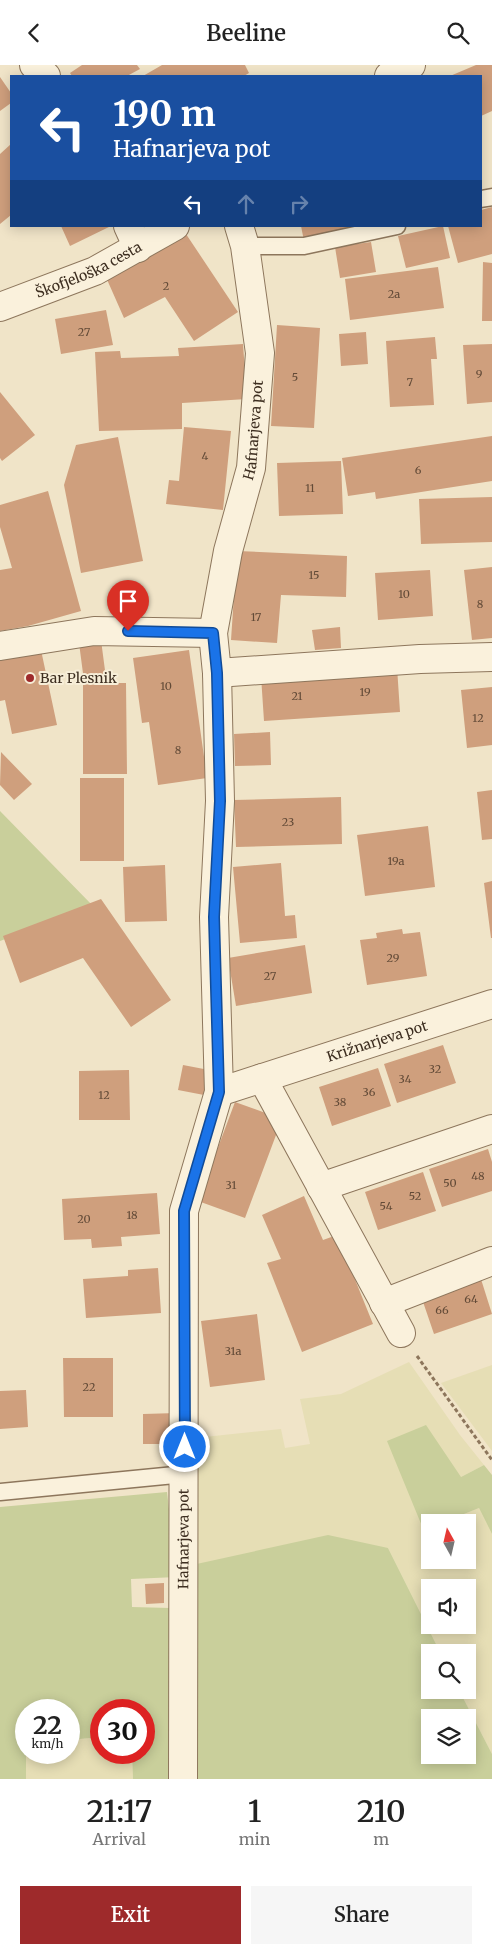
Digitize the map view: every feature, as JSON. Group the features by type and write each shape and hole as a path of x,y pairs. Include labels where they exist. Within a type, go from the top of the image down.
{"street":[{"path":"34,65 45,75"},
{"path":"391,75 411,65"},
{"name":"Škofjeloška cesta","path":"0,307 86,274 133,237 172,227"},
{"name":"Hafnarjeva pot","path":"184,1779 184,1211 219,1092 214,917 220,801 217,673 213,633 228,551 251,468 260,353 242,236"},
{"path":"0,646 94,631 213,633"},
{"path":"217,673 420,659 492,657"},
{"name":"Križnarjeva pot","path":"219,1092 492,1004"},
{"path":"262,1078 401,1333"},
{"path":"321,1187 492,1129"},
{"path":"384,1303 492,1261"}],"lane":[{"path":"242,236 304,246 392,227"},
{"path":"0,1492 185,1474"}],"path":[{"path":"401,1333 492,1460"}],"shaded area":[{"path":"409,1362 460,1435 484,1465 461,1477 436,1514 421,1514 421,1569 476,1569 476,1514 464,1514 479,1508 492,1534 492,1754 476,1723 476,1709 469,1709 464,1699 476,1699 476,1644 436,1644 431,1634 476,1634 476,1579 421,1579 421,1614 388,1548 192,1565 195,1438 281,1429 285,1448 310,1444 300,1399 341,1394"},
{"path":"492,1365 492,1451 441,1383"},
{"path":"90,1738 90,1764 132,1764 133,1779 26,1779 26,1764 80,1764 80,1739"}],"green space":[{"path":"0,811 94,907 0,941"},
{"path":"426,1425 461,1477 484,1465 492,1475 492,1534 479,1508 464,1514 421,1514 421,1524 387,1441"},
{"path":"167,1492 177,1577 131,1579 132,1607 170,1608 175,1779 133,1779 132,1764 155,1764 155,1699 90,1699 90,1738 80,1739 80,1699 15,1699 15,1764 26,1764 26,1779 0,1779 0,1507"},
{"path":"328,1535 388,1548 421,1614 421,1634 431,1634 436,1644 421,1644 421,1699 464,1699 469,1709 421,1709 421,1764 476,1764 476,1723 492,1754 492,1779 193,1779 192,1565"}],"building":[{"path":"82,65 137,65 140,69 129,75 71,75 70,73"},
{"path":"162,65 245,65 249,73 246,75 145,75"},
{"path":"476,65 492,65 492,111 482,116 482,75 452,75"},
{"path":"0,77 10,92 10,104 0,111"},
{"path":"10,145 10,216 0,224 0,154"},
{"path":"492,207 492,254 458,263 448,227 482,227 482,210"},
{"path":"61,227 109,227 70,246"},
{"path":"301,227 364,227 304,241"},
{"path":"443,227 450,258 406,268 398,236"},
{"path":"186,234 238,312 194,341 165,297 124,318 105,275"},
{"path":"371,242 376,272 340,278 335,247"},
{"path":"483,262 492,263 492,321 482,321"},
{"path":"438,267 444,308 350,320 345,279"},
{"path":"106,310 113,345 61,354 55,319"},
{"path":"277,325 320,328 314,428 271,426"},
{"path":"366,332 368,364 341,366 339,334"},
{"path":"435,337 437,359 431,359 434,405 390,407 386,341"},
{"path":"243,344 247,399 182,403 182,429 99,431 95,352 120,351 121,358 179,356 178,348"},
{"path":"492,344 492,402 467,404 463,345"},
{"path":"0,392 35,435 2,461 0,458"},
{"path":"184,427 231,431 223,510 166,504 169,480 179,481"},
{"path":"492,436 492,481 376,499 375,492 348,496 342,458"},
{"path":"118,437 143,561 81,573 64,485 76,445"},
{"path":"341,461 343,514 279,516 277,463"},
{"path":"48,491 81,611 28,626 0,631 0,570 12,568 0,527 0,505"},
{"path":"492,497 492,542 421,544 419,499"},
{"path":"237,551 347,556 346,597 281,595 277,643 231,640"},
{"path":"492,567 492,638 472,640 464,570"},
{"path":"430,570 433,616 378,620 375,573"},
{"path":"340,627 341,648 315,650 312,630"},
{"path":"101,640 106,678 84,681 79,643"},
{"path":"0,650 41,650 57,725 12,734 5,700 0,701"},
{"path":"189,650 207,778 158,785 149,722 142,723 133,658"},
{"path":"397,667 400,712 264,721 261,676"},
{"path":"83,683 126,683 127,774 83,774"},
{"path":"492,687 492,745 467,748 461,690"},
{"path":"270,732 271,765 235,766 234,734"},
{"path":"1,752 32,784 14,800 0,785"},
{"path":"80,778 124,778 124,861 80,861"},
{"path":"492,790 492,839 482,840 477,792"},
{"path":"341,797 342,844 236,847 234,800"},
{"path":"428,826 435,887 365,896 357,835"},
{"path":"281,863 285,916 295,915 297,938 240,943 233,867"},
{"path":"165,865 167,921 125,922 123,867"},
{"path":"492,881 492,938 491,938 484,883"},
{"path":"101,899 171,1000 131,1027 83,958 20,983 3,936"},
{"path":"402,929 403,934 420,932 427,976 367,985 360,940 377,938 376,933"},
{"path":"305,945 312,993 236,1006 228,958"},
{"path":"443,1045 456,1083 397,1103 384,1064"},
{"path":"183,1065 209,1070 204,1095 178,1090"},
{"path":"378,1068 391,1106 332,1126 319,1087"},
{"path":"129,1070 130,1120 79,1120 79,1071"},
{"path":"235,1102 282,1119 245,1218 198,1201"},
{"path":"488,1149 492,1162 492,1191 442,1207 429,1169"},
{"path":"423,1172 436,1211 378,1230 365,1192"},
{"path":"157,1193 160,1234 121,1237 122,1246 92,1248 91,1239 64,1240 62,1199"},
{"path":"304,1196 323,1240 337,1235 373,1324 302,1352 267,1263 281,1259 262,1215"},
{"path":"158,1268 161,1313 86,1318 83,1279 128,1276 128,1270"},
{"path":"480,1276 492,1314 434,1334 421,1296"},
{"path":"257,1314 265,1380 210,1387 201,1321"},
{"path":"63,1358 113,1358 113,1417 64,1417"},
{"path":"26,1390 28,1427 0,1429 0,1391"},
{"path":"177,1413 177,1444 143,1444 143,1414"},
{"path":"164,1583 164,1603 146,1604 145,1584"}],"place":[{"name":"Bar Plesnik","path":"30,678"}],"route":[{"path":"128,631 213,633 217,673 220,801 214,917 219,1092 184,1211 185,1447"}]}
